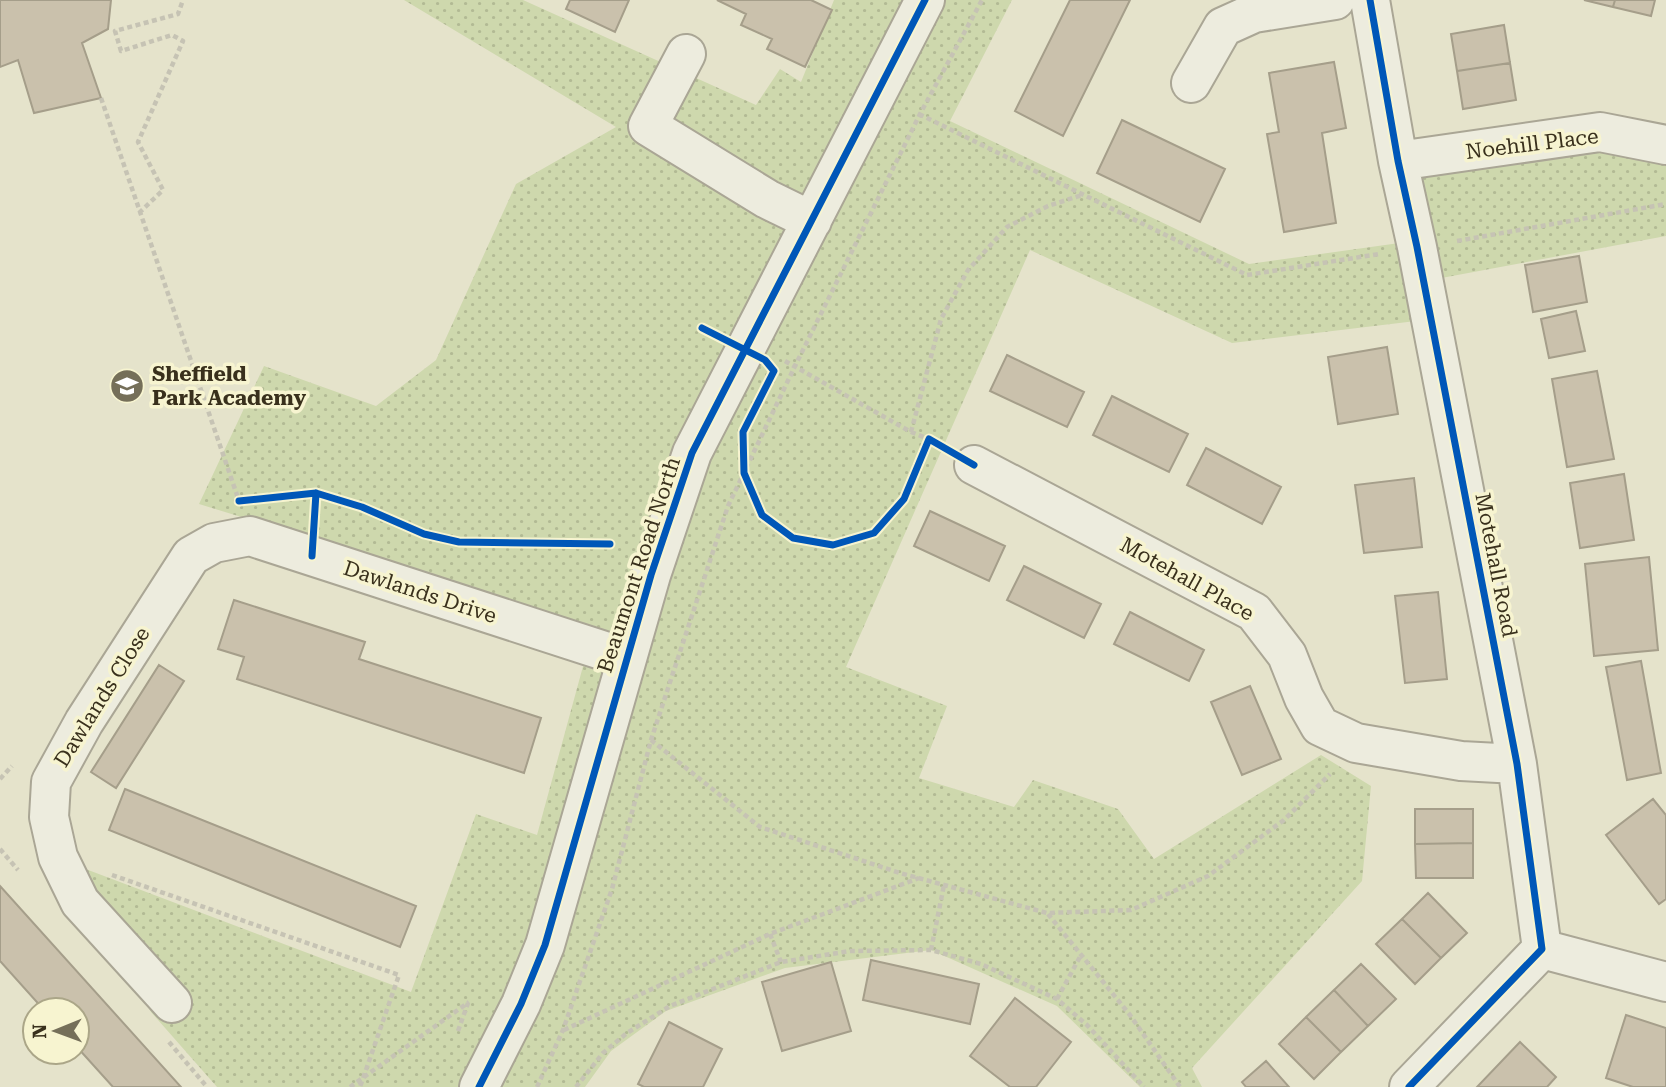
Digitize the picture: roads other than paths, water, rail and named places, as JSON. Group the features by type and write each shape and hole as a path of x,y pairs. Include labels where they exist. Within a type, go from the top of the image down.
{"street":[{"name":"Beaumont Road North","path":"479,1087 521,1004 545,945 626,658 692,453 925,0"},
{"path":"1191,83 1223,27 1254,13 1335,0"},
{"name":"Motehall Road","path":"1370,0 1398,162 1417,247 1517,764 1542,949"},
{"path":"686,54 648,127 767,199 812,221"},
{"name":"Noehill Place","path":"1398,162 1600,132 1666,145"},
{"name":"Motehall Place","path":"974,465 1254,612 1287,655 1304,698 1320,726 1356,743 1461,761 1517,764"},
{"name":"Dawlands Drive","path":"214,543 250,536 626,658"},
{"name":"Dawlands Close","path":"172,1003 80,902 58,857 50,817 51,782 84,722 191,556 214,543"},
{"path":"1409,1087 1542,949 1666,982"}],"place":[{"name":"Sheffield Park Academy","path":"127,386"}]}
